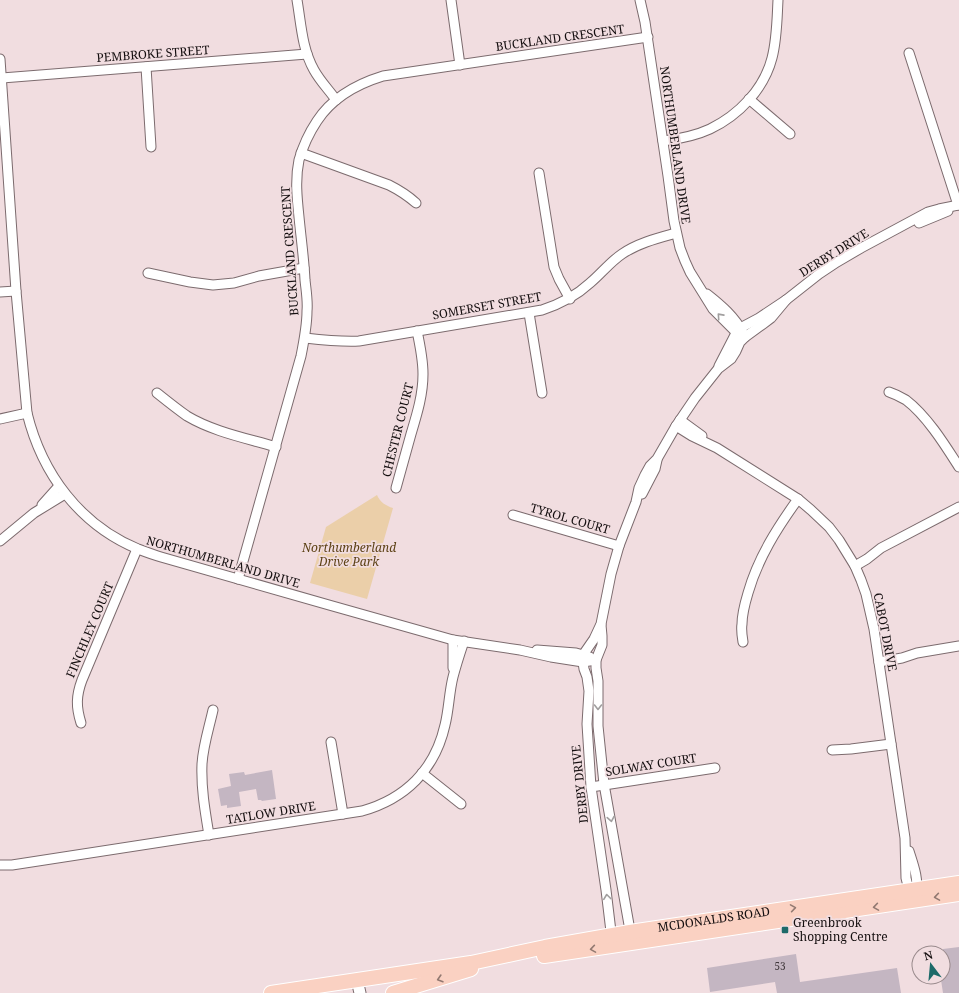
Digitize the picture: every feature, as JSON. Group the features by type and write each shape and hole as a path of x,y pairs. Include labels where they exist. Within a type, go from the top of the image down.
{"main road":[{"name":"MCDONALDS ROAD","path":"471,963 534,958 612,941 913,893 959,883"},
{"name":"MCDONALDS ROAD","path":"913,893 959,894"},
{"name":"MCDONALDS ROAD","path":"271,993 358,986 545,947 612,941"},
{"path":"393,993 504,960"}],"street":[{"path":"297,0 307,54 313,69 336,100"},
{"path":"451,0 460,65"},
{"name":"NORTHUMBERLAND DRIVE","path":"640,0 648,37 676,233 680,248 690,272 702,290 731,315 737,322 741,332"},
{"path":"663,141 683,138 709,130 732,116 749,99 761,83 772,58 778,0"},
{"name":"BUCKLAND CRESCENT","path":"238,579 276,447 305,338 308,310 297,189 298,171 305,141 327,108 336,100 359,86 383,76 648,37"},
{"path":"909,53 958,205"},
{"name":"PEMBROKE STREET","path":"2,78 307,54"},
{"name":"NORTHUMBERLAND DRIVE","path":"0,59 2,78 3,153 27,414 42,458 59,486 75,506 107,532 137,549 161,557 453,640 520,650 551,657 596,660"},
{"path":"146,67 151,147"},
{"path":"749,99 790,134"},
{"path":"301,153 389,185 400,190 416,203"},
{"path":"539,173 554,267 570,299"},
{"name":"DERBY DRIVE","path":"612,941 591,787 587,724 590,691 584,669 584,659 585,652 594,639 601,624 611,574 619,546 637,501 651,478 657,459 678,423 695,398 718,369 731,359 736,352 744,326 786,300 805,284 837,262 861,248 896,230 936,216 958,205"},
{"name":"SOMERSET STREET","path":"305,338 346,342 542,310 570,299 623,253 648,241 676,233"},
{"path":"148,273 190,282 213,285 234,283 274,273 304,268"},
{"path":"0,292 16,291"},
{"path":"529,313 542,393"},
{"name":"CHESTER COURT","path":"396,488 421,398 423,374 417,331"},
{"path":"889,392 914,406 947,448 959,467"},
{"path":"157,393 186,415 208,427 276,447"},
{"path":"0,419 27,414"},
{"name":"CABOT DRIVE","path":"678,423 692,436 717,448 798,499 811,510 829,527 839,540 862,580 870,609 905,838 906,878 913,893"},
{"path":"0,541 34,513 59,486"},
{"path":"34,513 65,494"},
{"path":"743,642 743,613 753,576 769,542 798,499"},
{"path":"853,563 865,554 880,548 959,507"},
{"name":"TYROL COURT","path":"513,515 619,546"},
{"name":"FINCHLEY COURT","path":"81,723 78,715 77,702 79,689 137,549"},
{"name":"DERBY DRIVE","path":"601,624 602,644 596,660 598,681 598,726 604,784 631,938"},
{"name":"TATLOW DRIVE","path":"453,640 453,678"},
{"name":"TATLOW DRIVE","path":"0,867 343,814 371,808 393,799 413,784 432,760 442,737 453,678 464,641"},
{"path":"878,659 901,652 917,653 959,646"},
{"path":"209,835 203,798 202,764 213,710"},
{"path":"332,742 343,814"},
{"path":"832,750 891,744"},
{"name":"SOLWAY COURT","path":"591,787 715,768"},
{"path":"422,774 461,804"}],"green space":[{"name":"Northumberland Drive Park","path":"377,495 380,500 393,508 367,599 310,583 326,527"}],"building":[{"path":"272,770 276,799 262,801 258,800 256,789 239,792 241,806 227,808 227,805 221,806 218,789 231,786 229,774 244,772 245,775"},
{"path":"959,947 959,993 943,993 942,985 951,985 951,948"},
{"path":"796,954 800,982 897,968 901,993 777,993 775,982 710,992 707,968"}],"place":[{"name":"Greenbrook Shopping Centre","path":"785,930"}]}
